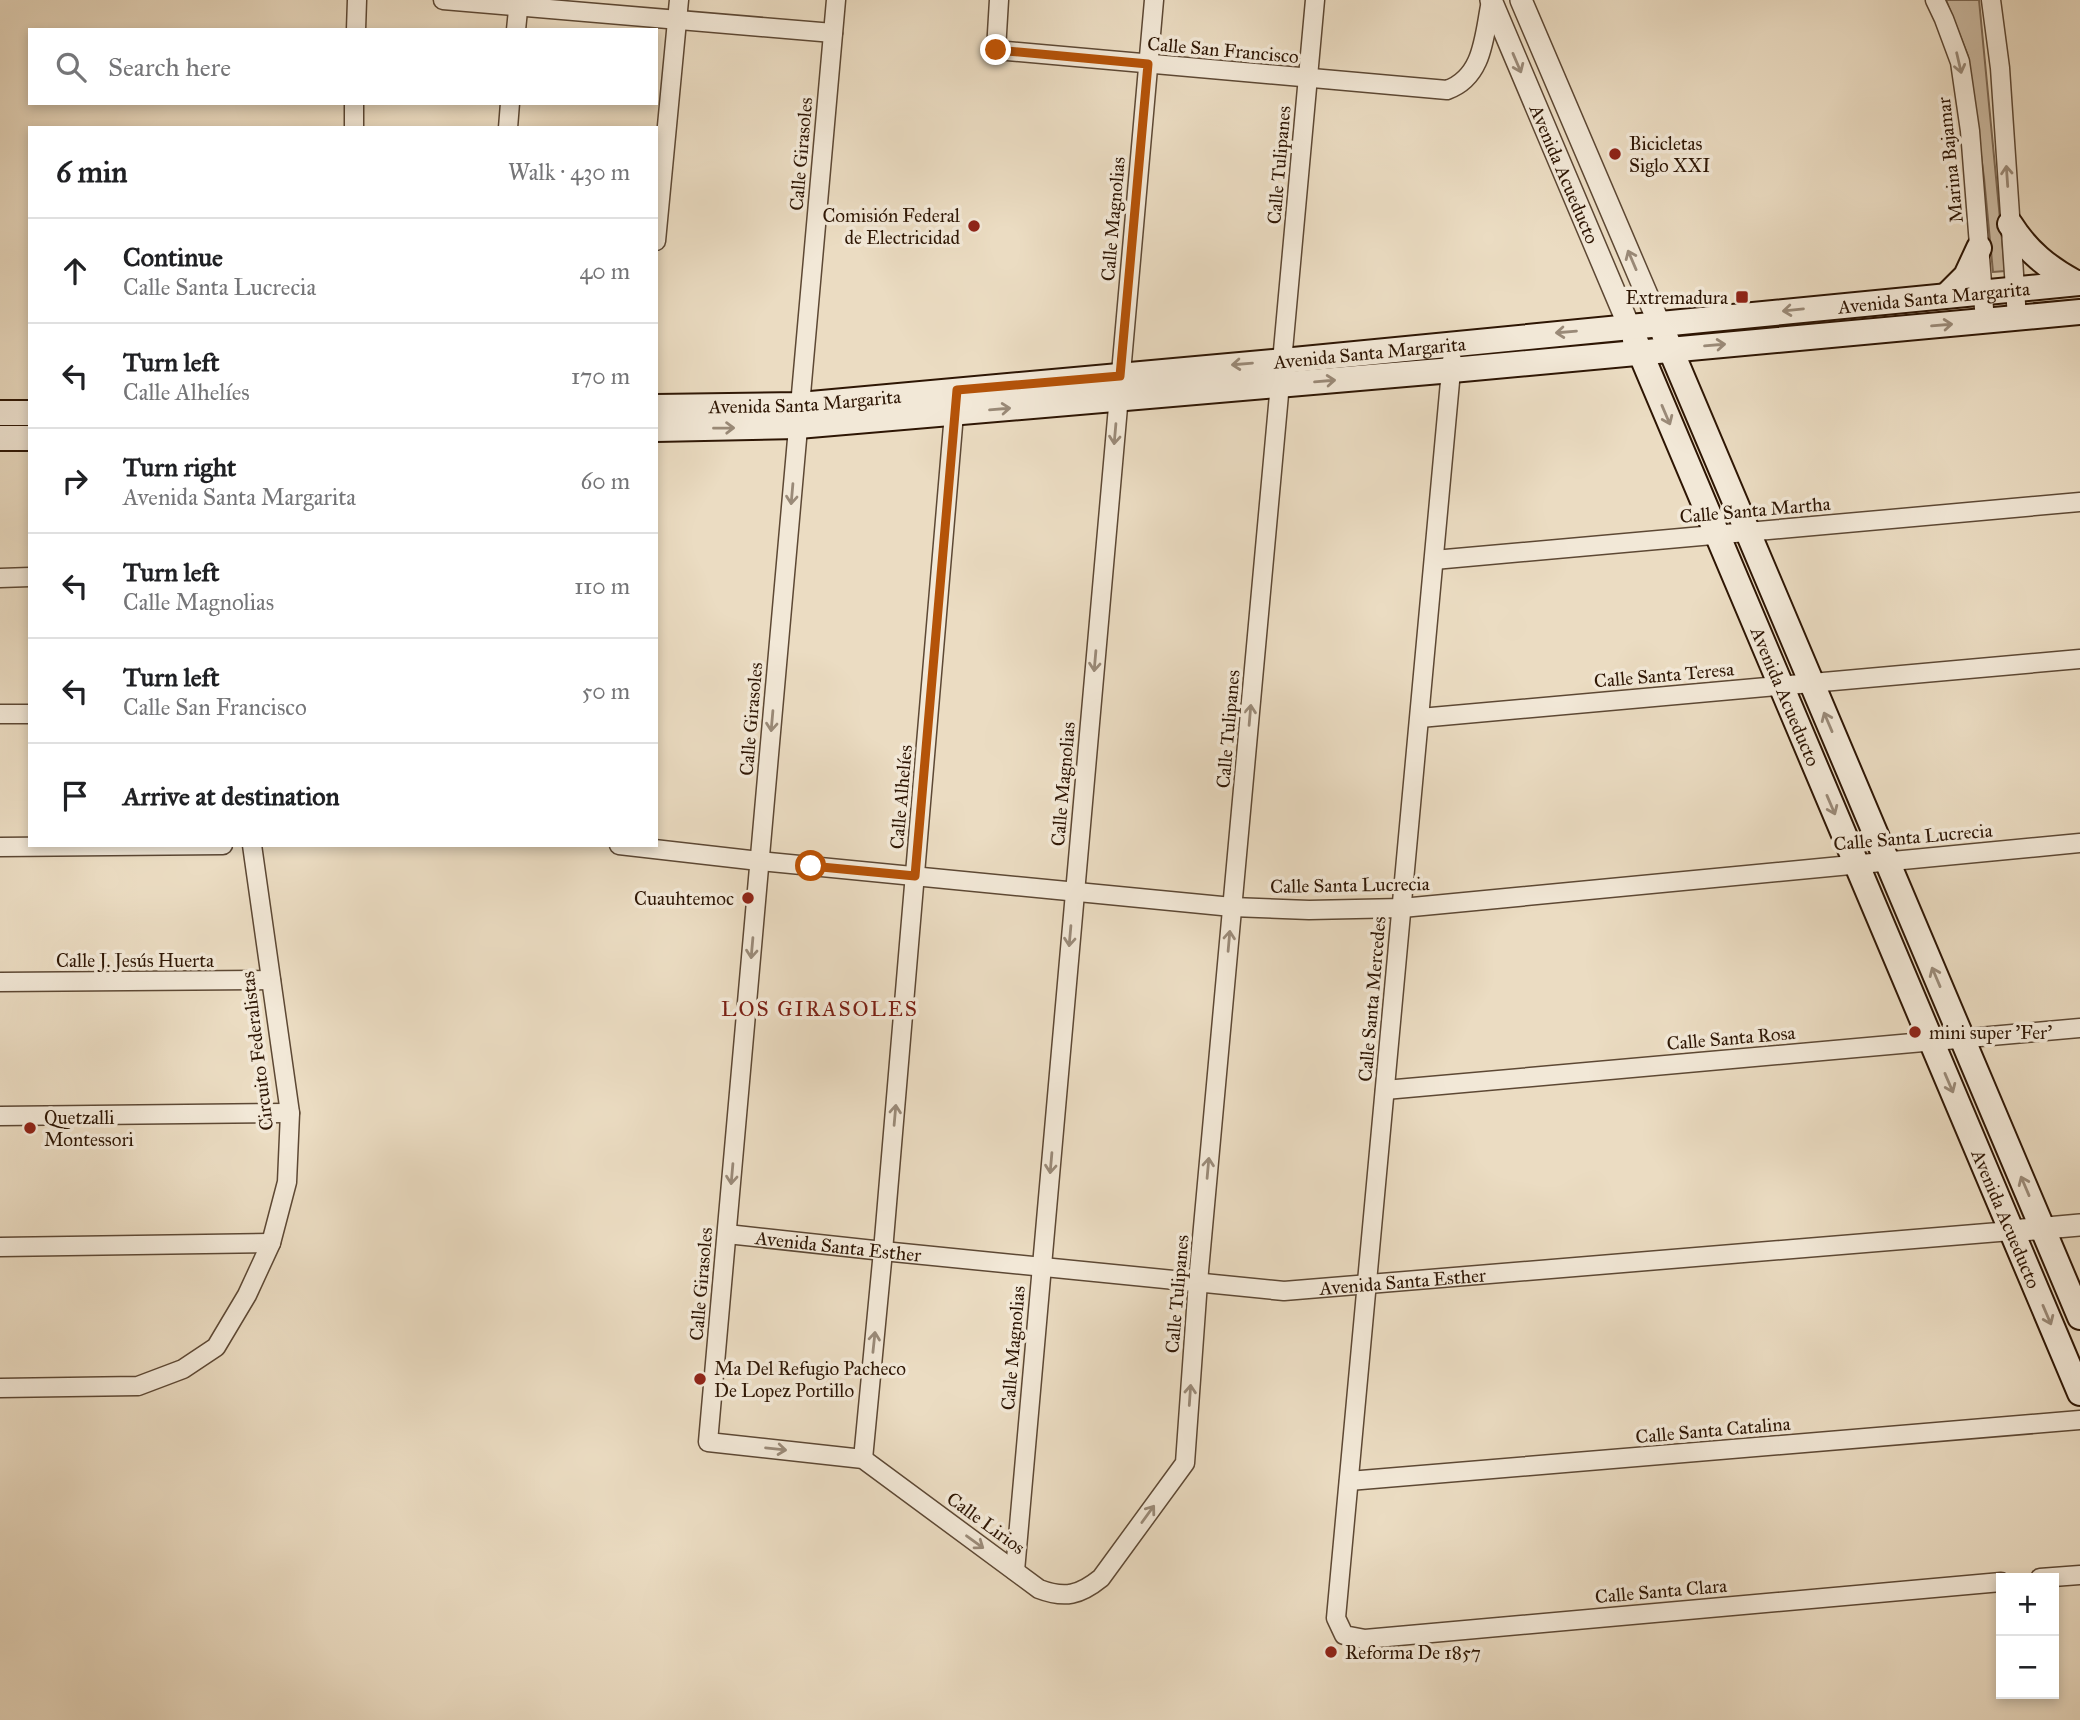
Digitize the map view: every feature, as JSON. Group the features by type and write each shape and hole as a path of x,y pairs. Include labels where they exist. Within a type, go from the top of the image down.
{"main road":[{"path":"2010,224 2028,249 2058,273 2078,283"},
{"path":"1948,294 1966,276 1979,248"},
{"name":"Avenida Santa Margarita","path":"1281,373 1452,342 2078,283"},
{"name":"Avenida Santa Margarita","path":"658,429 1281,373 1452,370 2080,312"},
{"name":"Avenida Acueducto","path":"1659,323 2080,1317"},
{"name":"Avenida Acueducto","path":"1629,326 2080,1394"},
{"name":"Avenida Santa Margarita","path":"658,407 799,416"},
{"path":"0,413 28,413"},
{"path":"0,438 28,438"}],"street":[{"path":"356,28 357,0"},
{"path":"443,0 519,3 833,33"},
{"path":"658,220 679,0"},
{"name":"Calle Girasoles","path":"836,0 708,1442 863,1459"},
{"name":"Calle San Francisco","path":"999,0 996,50 1447,90 1460,85 1471,76 1481,53 1492,0"},
{"name":"Calle Magnolias","path":"1015,1571 1154,0"},
{"name":"Calle Tulipanes","path":"1185,1463 1198,1282 1315,0"},
{"name":"Avenida Acueducto","path":"1492,0 1629,326"},
{"name":"Avenida Acueducto","path":"1521,0 1659,323"},
{"name":"Marina Bajamar","path":"1934,0 1960,62 1970,131 1985,321"},
{"path":"1991,0 2000,68 2017,318"},
{"path":"516,28 519,3"},
{"path":"354,105 354,126"},
{"path":"508,126 510,105"},
{"name":"Calle Santa Mercedes","path":"1336,1618 1452,370 1452,342"},
{"name":"Calle Alhelíes","path":"863,1459 956,402"},
{"name":"Calle Santa Martha","path":"1434,560 2080,502"},
{"path":"0,578 28,578"},
{"name":"Calle Santa Teresa","path":"1420,718 2080,659"},
{"path":"0,714 28,714"},
{"name":"Calle Santa Lucrecia","path":"629,847 1233,907 1309,910 1402,908 2080,843"},
{"path":"0,848 74,847"},
{"name":"Circuito Federalistas","path":"0,1388 138,1386 183,1369 216,1347 247,1295 271,1243 287,1182 290,1113 251,847"},
{"name":"Calle J. Jesús Huerta","path":"0,982 271,980"},
{"name":"Calle Santa Rosa","path":"1385,1090 2080,1028"},
{"path":"0,1116 290,1113"},
{"name":"Avenida Santa Esther","path":"727,1234 1284,1291 2080,1225"},
{"path":"0,1247 271,1243"},
{"name":"Calle Santa Catalina","path":"1349,1482 2080,1420"},
{"name":"Calle Lirios","path":"863,1459 1039,1589 1070,1596 1087,1590 1101,1578 1185,1463"},
{"path":"2059,1577 2080,1575"},
{"name":"Calle Santa Clara","path":"1336,1618 1345,1635 1365,1639 1996,1582"}],"shaded area":[{"path":"1946,0 1979,0 2005,271 1993,272 1968,56"}],"place":[{"name":"Bicicletas Siglo XXI","path":"1615,154"},
{"name":"Comisión Federal de Electricidad","path":"974,226"},
{"name":"Extremadura","path":"1742,297"},
{"name":"Cuauhtemoc","path":"748,898"},
{"name":"mini super 'Fer'","path":"1915,1032"},
{"name":"Quetzalli Montessori","path":"30,1128"},
{"name":"Ma Del Refugio Pacheco De Lopez Portillo","path":"700,1379"},
{"name":"Reforma De 1857","path":"1331,1652"}],"district":[{"name":"LOS GIRASOLES","path":"820,1009"}],"route":[{"path":"811,866 915,876 957,390 1120,376 1148,64 996,50"}]}
